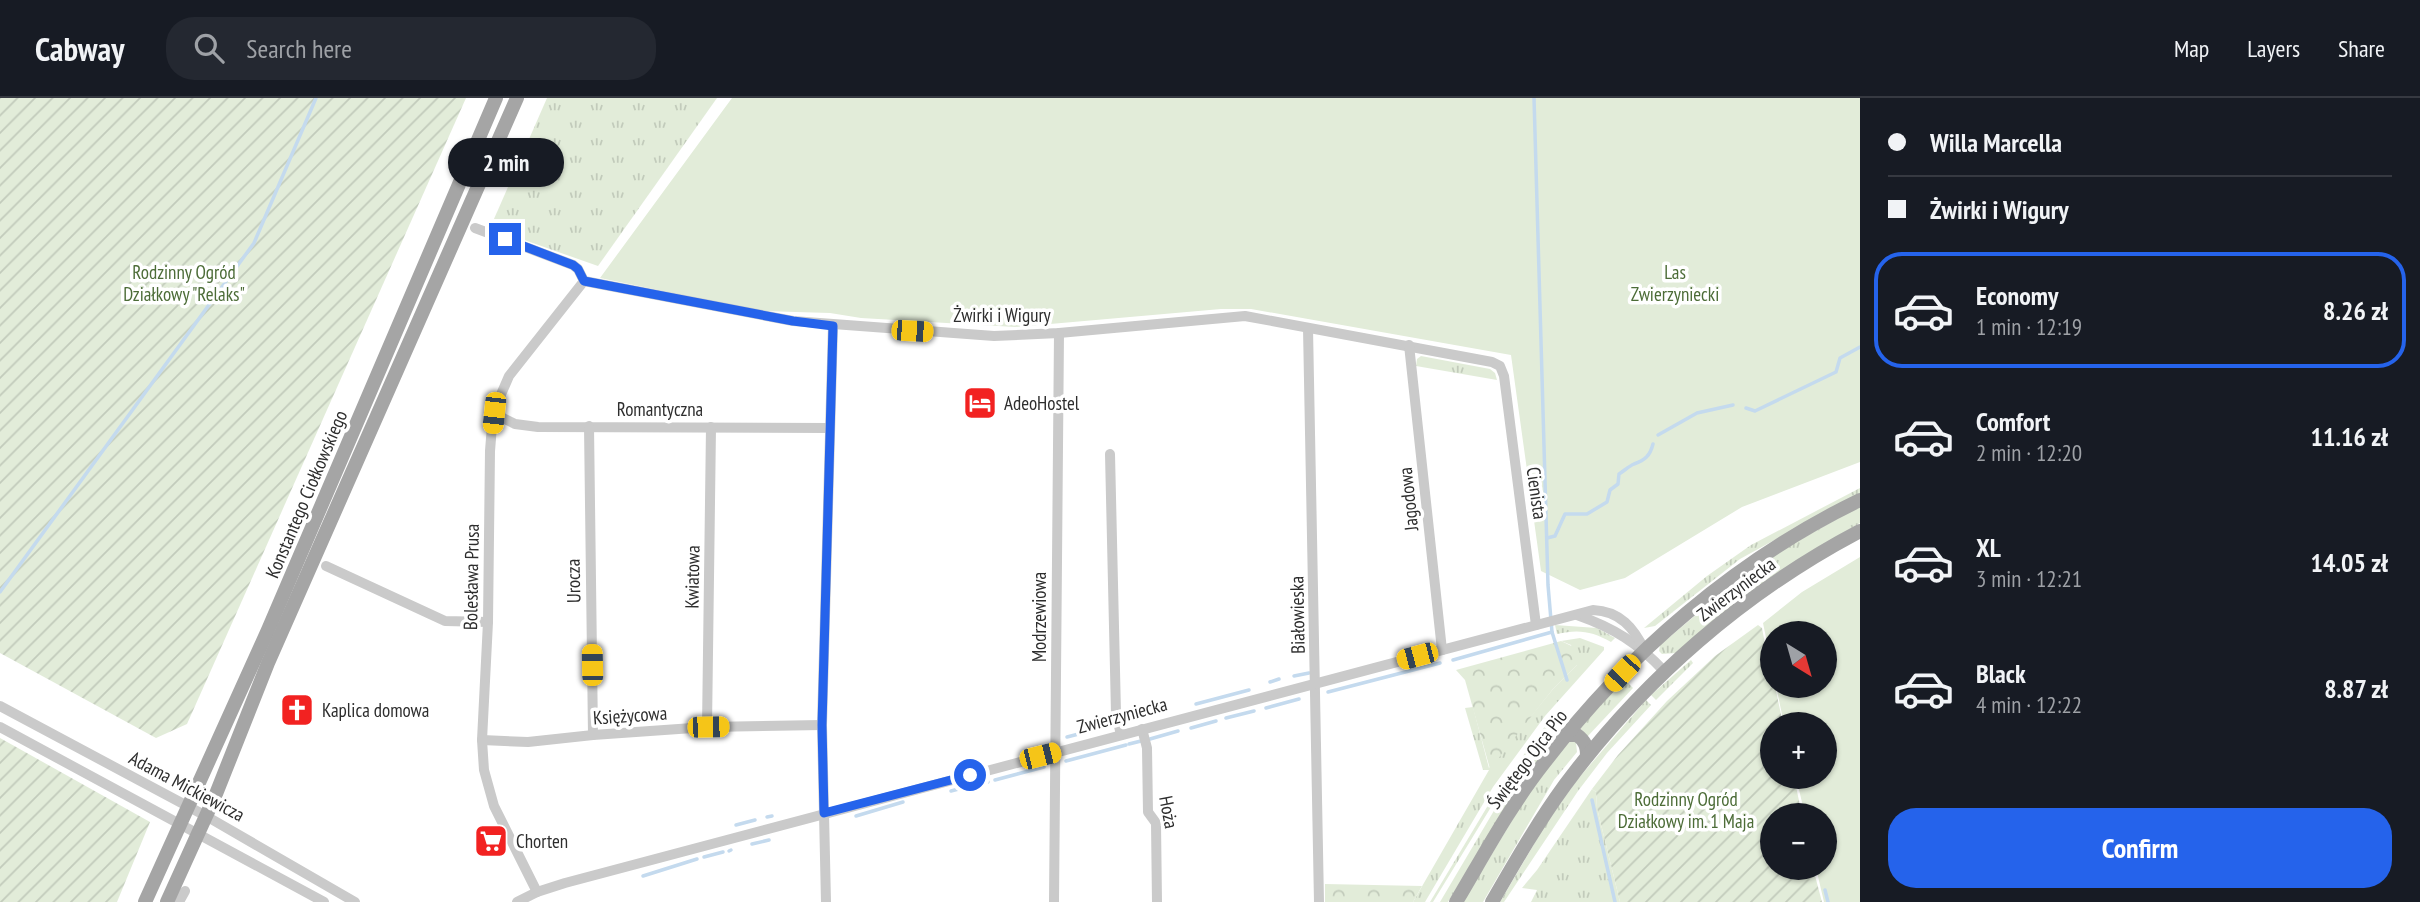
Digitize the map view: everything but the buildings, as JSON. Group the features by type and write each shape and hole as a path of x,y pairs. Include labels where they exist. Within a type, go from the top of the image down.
{"main road":[{"name":"Konstantego Ciołkowskiego","path":"145,902 303,550 496,98"},
{"name":"Konstantego Ciołkowskiego","path":"167,902 181,885 198,834 268,663 517,98"},
{"name":"Zwierzyniecka","path":"1645,650 1704,599 1749,566 1808,527 1860,500"},
{"name":"Zwierzyniecka","path":"1665,672 1763,590 1860,531"},
{"name":"Świętego Ojca Pio","path":"1456,902 1514,805 1566,735 1645,650"},
{"path":"1492,902 1536,828 1587,756 1665,672"},
{"path":"1566,735 1577,735 1582,739 1587,748 1587,756"},
{"path":"209,760 214,771 226,769"},
{"path":"157,874 162,870 170,870 181,885"}],"street":[{"name":"Żwirki i Wigury","path":"475,228 573,265 584,281 793,321 994,336 1059,333 1245,316 1409,345 1500,366"},
{"name":"Bolesława Prusa","path":"537,892 494,806 484,770 482,740 488,622 489,451 494,413 509,376 584,281"},
{"path":"826,902 822,725 833,326"},
{"name":"Białowieska","path":"1308,328 1319,902"},
{"name":"Modrzewiowa","path":"1054,902 1059,333"},
{"name":"Jagodowa","path":"1409,345 1442,650"},
{"name":"Cienista","path":"1500,366 1504,376 1539,624"},
{"name":"Romantyczna","path":"494,413 514,424 538,427 829,428"},
{"name":"Urocza","path":"589,426 593,735"},
{"name":"Kwiatowa","path":"708,727 711,427"},
{"path":"1110,454 1116,713 1121,735"},
{"path":"326,566 445,621 488,622"},
{"name":"Zwierzyniecka","path":"517,902 537,892 824,813 1593,610 1613,614 1635,631 1645,650 1665,672"},
{"name":"Adama Mickiewicza","path":"0,706 245,837 355,902"},
{"name":"Księżycowa","path":"482,740 528,742 708,727 822,725"},
{"name":"Adama Mickiewicza","path":"0,727 324,902"},
{"name":"Hoża","path":"1142,729 1147,748 1148,812 1156,823 1157,902"},
{"path":"134,800 141,798 144,792 142,783"},
{"path":"237,854 234,845 245,837"},
{"name":"Konstantego Ciołkowskiego","path":"179,902 181,885"}],"green space":[{"name":"Rodzinny Ogród Działkowy \"Relaks\"","path":"0,98 466,98 187,724 156,738 0,653"},
{"path":"547,98 717,98 598,266 490,228"},
{"name":"Las Zwierzyniecki","path":"732,98 1860,98 1860,462 1742,507 1625,578 1580,590 1541,571 1511,355 1251,309 1221,309 1015,327 861,318 830,313 760,311 600,278"},
{"path":"1421,356 1490,369 1497,380 1416,366 1417,359"},
{"path":"1860,488 1860,493 1740,559 1655,626 1644,628 1707,576 1751,545"},
{"path":"1860,506 1860,523 1805,555 1677,653 1662,654 1659,651 1660,645 1734,583 1780,551"},
{"path":"1860,557 1860,902 1824,902 1819,880 1837,880 1837,803 1802,803 1799,789 1837,789 1837,712 1781,712 1779,698 1838,698 1838,621 1766,621 1802,592"},
{"path":"1555,625 1597,628 1615,638 1611,642 1585,632 1557,634"},
{"name":"Rodzinny Ogród Działkowy im. 1 Maja","path":"1758,625 1760,626 1760,698 1778,698 1780,712 1760,712 1760,789 1797,789 1799,803 1760,803 1760,880 1816,880 1822,902 1620,902 1597,808 1596,792 1592,789 1618,755 1667,701 1715,656"},
{"path":"1580,638 1604,647 1604,650 1545,716 1493,787 1425,902 1413,902 1489,770 1483,770 1465,708 1473,707 1489,768 1553,689 1577,665 1571,645 1561,641"},
{"path":"1561,641 1578,649 1577,665 1553,689 1490,769 1465,680 1456,670"},
{"path":"1691,660 1693,663 1656,700 1651,695"},
{"path":"1624,679 1633,688 1587,737 1580,728"},
{"path":"1646,700 1651,705 1607,753 1578,791 1504,902 1500,902 1547,822 1577,780"},
{"path":"1555,713 1558,715 1499,794 1433,902 1430,902 1496,792"},
{"path":"0,738 150,822 117,902 0,902"},
{"path":"1545,738 1549,740 1545,751 1512,797 1448,902 1440,902 1505,792"},
{"path":"1573,740 1577,752 1554,780 1483,902 1463,902 1528,794 1568,741"},
{"path":"1592,789 1596,792 1597,808 1620,902 1531,902 1537,890 1522,888"},
{"path":"1325,884 1422,886 1413,902 1325,902"}],"waterway":[{"path":"0,592 254,243 316,98"},
{"path":"1534,98 1548,585 1552,632 1567,680"},
{"path":"1746,408 1755,411 1836,372 1840,358 1860,347"},
{"path":"1658,435 1697,413 1733,405"},
{"path":"1547,538 1555,536 1565,514 1587,514 1607,502 1610,490 1618,484 1619,474 1646,457 1653,444"},
{"path":"1453,660 1552,632"},
{"path":"1328,692 1440,663"},
{"path":"1294,676 1309,673"},
{"path":"1270,682 1279,679"},
{"path":"1196,704 1249,690"},
{"path":"1266,708 1299,699"},
{"path":"1226,718 1254,711"},
{"path":"1191,728 1216,721"},
{"path":"1067,737 1098,729"},
{"path":"1150,739 1178,731"},
{"path":"1129,744 1141,741"},
{"path":"1066,761 1126,745"},
{"path":"995,780 1044,767"},
{"path":"979,784 988,782"},
{"path":"951,791 970,786"},
{"path":"1592,800 1615,902"},
{"path":"856,816 903,802"},
{"path":"767,817 772,816"},
{"path":"736,825 755,820"},
{"path":"752,844 769,840"},
{"path":"704,857 723,852"},
{"path":"643,876 697,859"},
{"path":"1825,890 1828,902"}],"place":[{"name":"AdeoHostel","path":"980,403"},
{"name":"Kaplica domowa","path":"297,710"},
{"name":"Chorten","path":"491,841"}],"route":[{"path":"505,239 573,265 584,281 793,321 833,326 822,725 824,813 970,775"}]}
